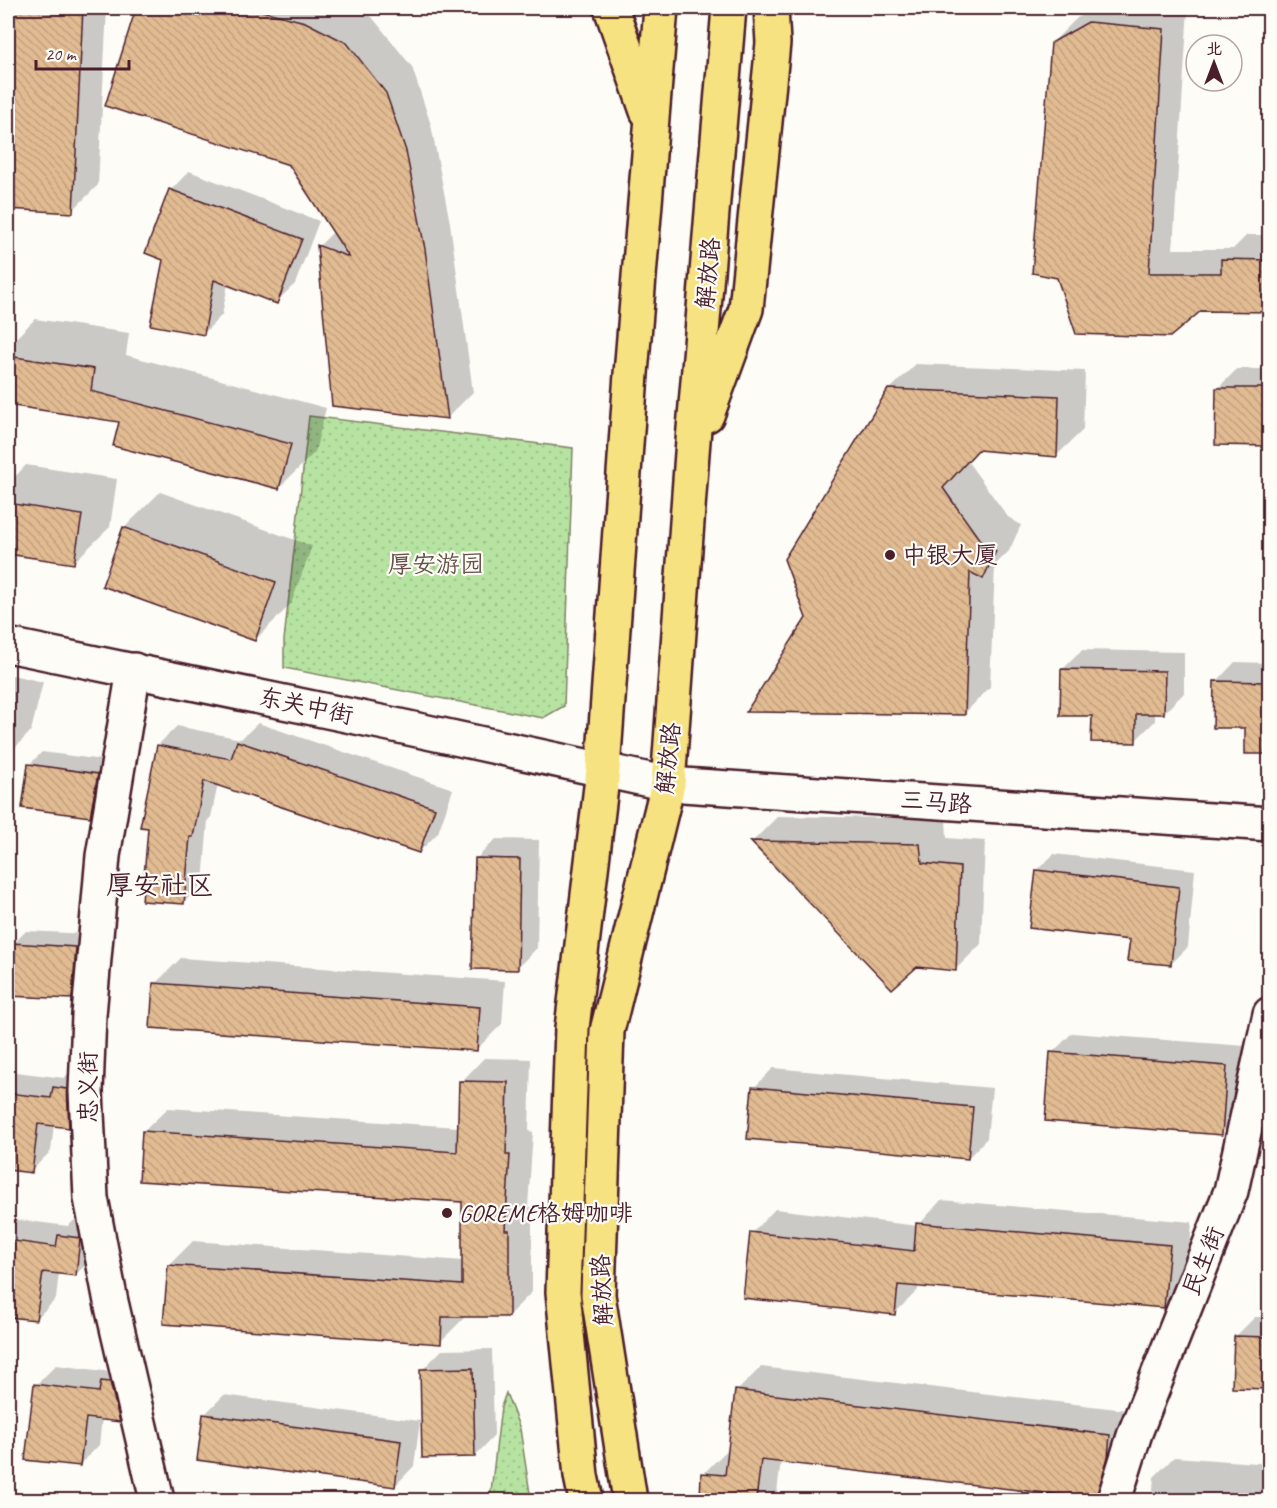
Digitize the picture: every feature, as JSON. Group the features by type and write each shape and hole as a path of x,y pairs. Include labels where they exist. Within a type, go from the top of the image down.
{"main road":[{"path":"611,8 651,123"},
{"name":"解放路","path":"586,1500 581,1476 563,1293 572,1028 603,770 661,8"},
{"name":"解放路","path":"630,1500 598,1294 607,1030 668,784 692,453 729,8"},
{"path":"692,453 746,309 773,42 771,8"},
{"path":"773,42 786,8"}],"street":[{"name":"东关中街","path":"8,645 603,770"},
{"name":"忠义街","path":"134,670 103,856 89,1015 86,1091 91,1198 111,1302 157,1500"},
{"name":"三马路","path":"603,770 668,784 1269,824"},
{"name":"民生街","path":"1114,1500 1135,1432 1232,1191 1269,1014"}],"green space":[{"name":"厚安游园","path":"309,416 573,448 564,706 543,718 284,668 284,640"},
{"path":"506,1393 520,1429 531,1500 490,1500 501,1407"}],"building":[{"path":"8,8 83,8 73,213 8,209"},
{"path":"136,8 251,8 305,22 347,43 386,93 406,151 425,249 448,419 332,406 317,245 349,257 289,165 105,106"},
{"path":"1088,22 1164,29 1149,273 1221,273 1221,259 1269,260 1269,312 1201,311 1170,337 1076,334 1057,278 1032,273 1051,43"},
{"path":"169,189 302,239 277,304 214,280 204,335 150,325 163,260 145,253"},
{"path":"8,356 94,369 91,391 291,444 279,489 113,446 119,422 8,405"},
{"path":"1216,388 1269,388 1269,446 1215,445"},
{"name":"中银大厦","path":"888,389 1059,396 1057,457 978,450 943,488 982,543 996,551 983,579 970,572 965,715 746,712 806,618 784,559"},
{"path":"8,503 82,515 74,564 8,554"},
{"path":"123,527 276,582 255,641 102,586"},
{"path":"1061,669 1165,671 1164,714 1136,714 1136,743 1091,742 1092,716 1060,716"},
{"path":"1214,681 1269,682 1269,754 1245,754 1245,728 1213,728"},
{"path":"237,741 435,808 419,853 204,781 193,837 190,837 184,904 142,901 148,828 140,827 157,745 231,759"},
{"path":"28,764 98,774 90,817 22,808"},
{"path":"750,841 920,844 922,863 960,867 956,971 917,967 892,989"},
{"path":"475,858 520,859 518,970 472,969"},
{"path":"1036,870 1179,887 1171,965 1127,961 1130,940 1029,928"},
{"path":"11,943 76,947 72,999 9,996"},
{"path":"153,983 480,1007 477,1051 150,1028"},
{"path":"1050,1052 1227,1066 1222,1135 1045,1121"},
{"path":"459,1081 508,1082 506,1155 510,1155 505,1230 509,1230 509,1317 442,1317 441,1344 163,1324 168,1265 462,1285 462,1202 139,1181 142,1131 457,1152"},
{"path":"53,1087 67,1089 69,1128 38,1124 32,1173 8,1170 8,1093 51,1098"},
{"path":"752,1087 973,1107 968,1159 747,1139"},
{"path":"916,1223 1170,1245 1164,1308 898,1285 895,1315 743,1298 750,1232 914,1251"},
{"path":"58,1235 80,1238 76,1276 43,1272 36,1320 8,1317 8,1240 56,1247"},
{"path":"1234,1336 1269,1337 1269,1389 1232,1388"},
{"path":"473,1368 475,1457 422,1458 420,1369"},
{"path":"101,1381 110,1382 120,1422 86,1418 80,1466 25,1460 34,1384 99,1392"},
{"path":"735,1390 1110,1435 1108,1457 1096,1499 761,1460 756,1500 700,1500 701,1473 725,1475"},
{"path":"203,1414 401,1441 395,1487 197,1460"}],"place":[{"name":"中银大厦","path":"890,555"},
{"name":"GOREME格姆咖啡","path":"447,1213"}],"district":[{"name":"厚安社区","path":"160,885"}]}
